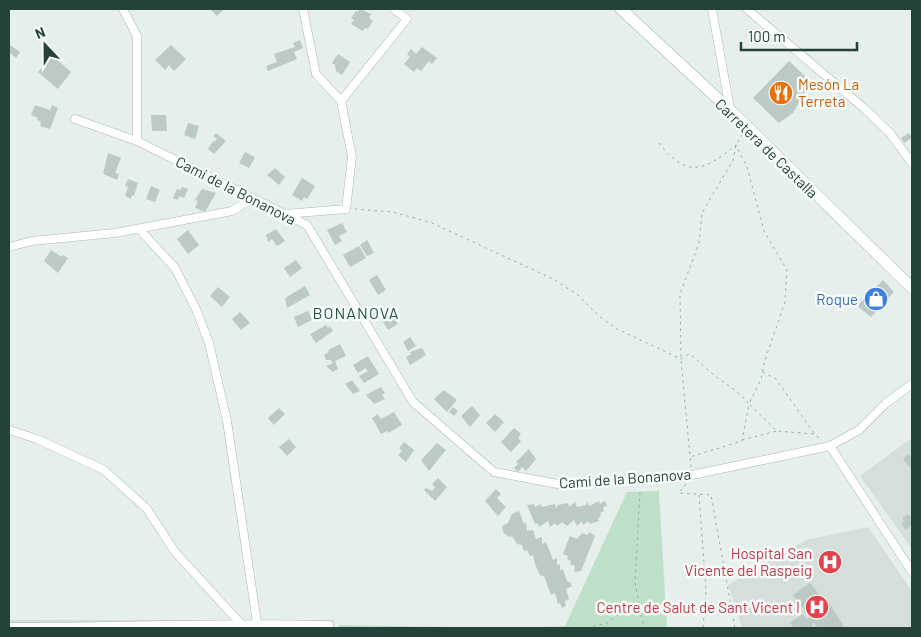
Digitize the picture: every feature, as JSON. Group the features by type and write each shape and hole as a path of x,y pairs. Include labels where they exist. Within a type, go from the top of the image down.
{"main road":[{"name":"Carretera de Castalla","path":"621,9 731,111 746,128 912,288"}],"street":[{"path":"123,9 137,36 137,141"},
{"path":"283,214 346,209 352,157 341,101 316,74 304,9"},
{"path":"341,101 407,18 394,9"},
{"path":"712,9 731,111"},
{"path":"747,9 842,88 890,132 912,163"},
{"name":"Camí de la Bonanova","path":"75,119 137,141 307,225 413,402 494,472 558,484 692,475 830,446 859,430 886,404 912,384"},
{"path":"9,247 32,240 138,229 232,212 253,198"},
{"path":"138,229 175,268 196,309 209,343 226,421 257,623"},
{"path":"9,430 37,440 104,470 147,509 175,552 241,624"},
{"path":"830,446 912,572"},
{"path":"9,627 116,628 257,623 329,626"}],"path":[{"path":"735,628 711,495 679,493 692,475 681,359 680,294 699,243 702,213 733,160 736,145 746,128"},
{"path":"659,143 672,160 686,167 701,168 720,158 736,145"},
{"path":"736,145 747,167 764,231 787,270 785,302 749,404 742,441"},
{"path":"346,209 364,208 393,212 432,223 553,279 578,295 598,316 615,328 681,359"},
{"path":"681,359 689,354 699,360 704,367 738,390 776,431"},
{"path":"762,371 776,379 814,434 830,446"},
{"path":"690,457 776,431 814,434"},
{"path":"640,492 635,582 644,628"},
{"path":"699,494 706,590 703,628"},
{"path":"587,628 607,623 639,601"}],"shaded area":[{"path":"912,438 912,549 860,476"},
{"name":"Hospital San Vicente del Raspeig","path":"868,527 912,591 912,628 742,628 728,585 806,540"},
{"path":"9,620 334,620 334,628 9,628"}],"green space":[{"path":"659,491 667,628 511,628 565,626 627,492"},
{"path":"339,625 511,628 339,628"}],"building":[{"path":"210,9 224,9 217,16"},
{"path":"360,9 371,14 369,18 373,21 368,29 365,28 363,31 351,24 354,20 351,18"},
{"path":"300,40 303,48 294,52 297,59 268,71 266,66 277,62 274,54 295,47 293,43"},
{"path":"10,45 20,52 16,58 9,52"},
{"path":"171,45 186,59 174,71 169,65 165,70 155,60"},
{"path":"422,47 437,58 432,64 429,61 421,71 417,68 414,72 404,64 410,57 407,54 411,49 416,54"},
{"path":"338,54 350,62 342,75 336,71 335,65 332,63"},
{"path":"52,55 71,72 58,89 38,72"},
{"name":"Mesón La Terreta","path":"789,61 809,80 803,86 806,90 793,113 779,123 753,98"},
{"path":"35,105 50,110 52,105 58,108 50,129 40,126 41,122 37,120 38,118 31,115"},
{"path":"151,115 166,115 167,131 152,131"},
{"path":"188,123 199,126 195,139 184,135"},
{"path":"216,133 226,141 214,154 208,149 213,141 217,139 213,136"},
{"path":"909,133 912,138 904,143 901,138"},
{"path":"245,152 255,157 249,168 239,163"},
{"path":"108,153 121,158 115,173 119,174 117,180 103,174"},
{"path":"275,168 285,177 279,185 267,175"},
{"path":"302,178 315,186 307,199 304,197 302,201 292,195"},
{"path":"128,179 138,183 134,196 132,195 131,199 125,196 128,187 125,186"},
{"path":"151,186 160,190 155,202 146,199"},
{"path":"182,187 188,189 184,198 179,196 178,200 173,198 177,189 181,190"},
{"path":"202,189 216,193 205,212 195,208 198,201 195,200"},
{"path":"342,223 347,232 339,236 342,241 335,245 327,230"},
{"path":"276,229 285,241 277,246 272,239 268,242 266,235"},
{"path":"188,230 199,245 188,254 177,239"},
{"path":"367,240 374,253 367,256 360,245"},
{"path":"359,246 366,258 350,267 343,255"},
{"path":"51,250 62,257 63,255 68,258 58,273 44,261"},
{"path":"296,260 302,268 290,277 284,268"},
{"path":"377,275 386,290 378,295 369,280"},
{"path":"883,280 894,292 871,317 857,306"},
{"path":"305,286 310,295 287,308 285,298"},
{"path":"218,287 230,297 222,307 210,296"},
{"path":"393,307 400,318 396,321 398,324 388,330 382,320 386,317 384,314"},
{"path":"308,311 312,320 298,327 294,317"},
{"path":"240,312 250,323 241,330 232,319"},
{"path":"326,325 328,328 330,326 333,331 316,343 310,334"},
{"path":"410,337 416,346 408,351 403,342"},
{"path":"340,344 346,356 335,361 338,369 333,372 326,366 333,363 331,360 326,360 324,355 329,352 328,350"},
{"path":"422,348 426,355 410,365 406,357 411,354 410,352"},
{"path":"368,356 379,374 364,383 359,376 368,371 365,368 358,373 353,365"},
{"path":"352,380 360,391 353,394 345,384"},
{"path":"381,387 385,393 382,395 385,399 374,404 366,395"},
{"path":"444,390 457,400 447,412 434,399"},
{"path":"472,406 480,415 470,427 461,416"},
{"path":"453,407 458,411 454,416 449,412"},
{"path":"279,408 285,414 274,425 268,418"},
{"path":"394,412 402,425 388,433 387,431 381,434 372,418 378,414 381,419"},
{"path":"495,414 504,422 495,432 486,423"},
{"path":"514,428 521,434 518,438 521,441 511,452 501,442"},
{"path":"289,439 296,447 287,456 279,447"},
{"path":"404,442 414,450 406,462 398,455 402,451 399,448"},
{"path":"437,443 446,450 429,471 421,460"},
{"path":"529,449 536,459 526,471 522,467 518,472 514,468 518,464 516,462"},
{"path":"909,454 912,458 912,470 903,459"},
{"path":"438,478 447,487 435,501 424,490 426,488 432,491 435,487 432,484"},
{"path":"496,489 501,494 497,498 506,507 498,516 485,501"},
{"path":"599,501 600,504 605,501 607,506 603,507 604,511 600,513 599,521 590,524 588,521 583,525 582,521 577,526 574,520 567,526 562,522 557,526 555,523 550,527 548,521 539,527 538,523 535,524 527,505 534,504 535,507 541,504 542,507 555,504 556,508 558,505 568,503 569,507 575,502 577,507 586,505 587,502 589,506"},
{"path":"519,511 524,524 526,523 527,531 533,530 536,539 542,537 542,544 546,542 553,560 557,558 557,565 560,564 560,570 563,569 567,581 571,583 572,586 566,589 569,599 565,601 566,606 562,608 560,603 558,604 555,593 551,595 544,576 540,575 533,555 530,556 527,550 524,551 522,545 517,544 512,536 509,537 503,532 502,526 508,523 512,514"},
{"path":"908,514 912,519 912,525 906,530 901,524 904,521 902,518"},
{"path":"589,532 595,536 581,571 574,571 575,566 570,564 571,561 567,559 568,556 563,554 570,536 577,539 582,533 588,535"},
{"name":"Centre de Salut de Sant Vicent I","path":"810,583 824,600 826,598 845,628 818,628 814,623 811,625 814,628 794,628 790,623 803,614 807,619 810,617 793,595"}],"place":[{"name":"Mesón La Terreta","path":"781,93"},
{"name":"Roque","path":"876,299"},
{"name":"Hospital San Vicente del Raspeig","path":"830,562"},
{"name":"Centre de Salut de Sant Vicent I","path":"817,607"}],"district":[{"name":"BONANOVA","path":"356,312"}]}
